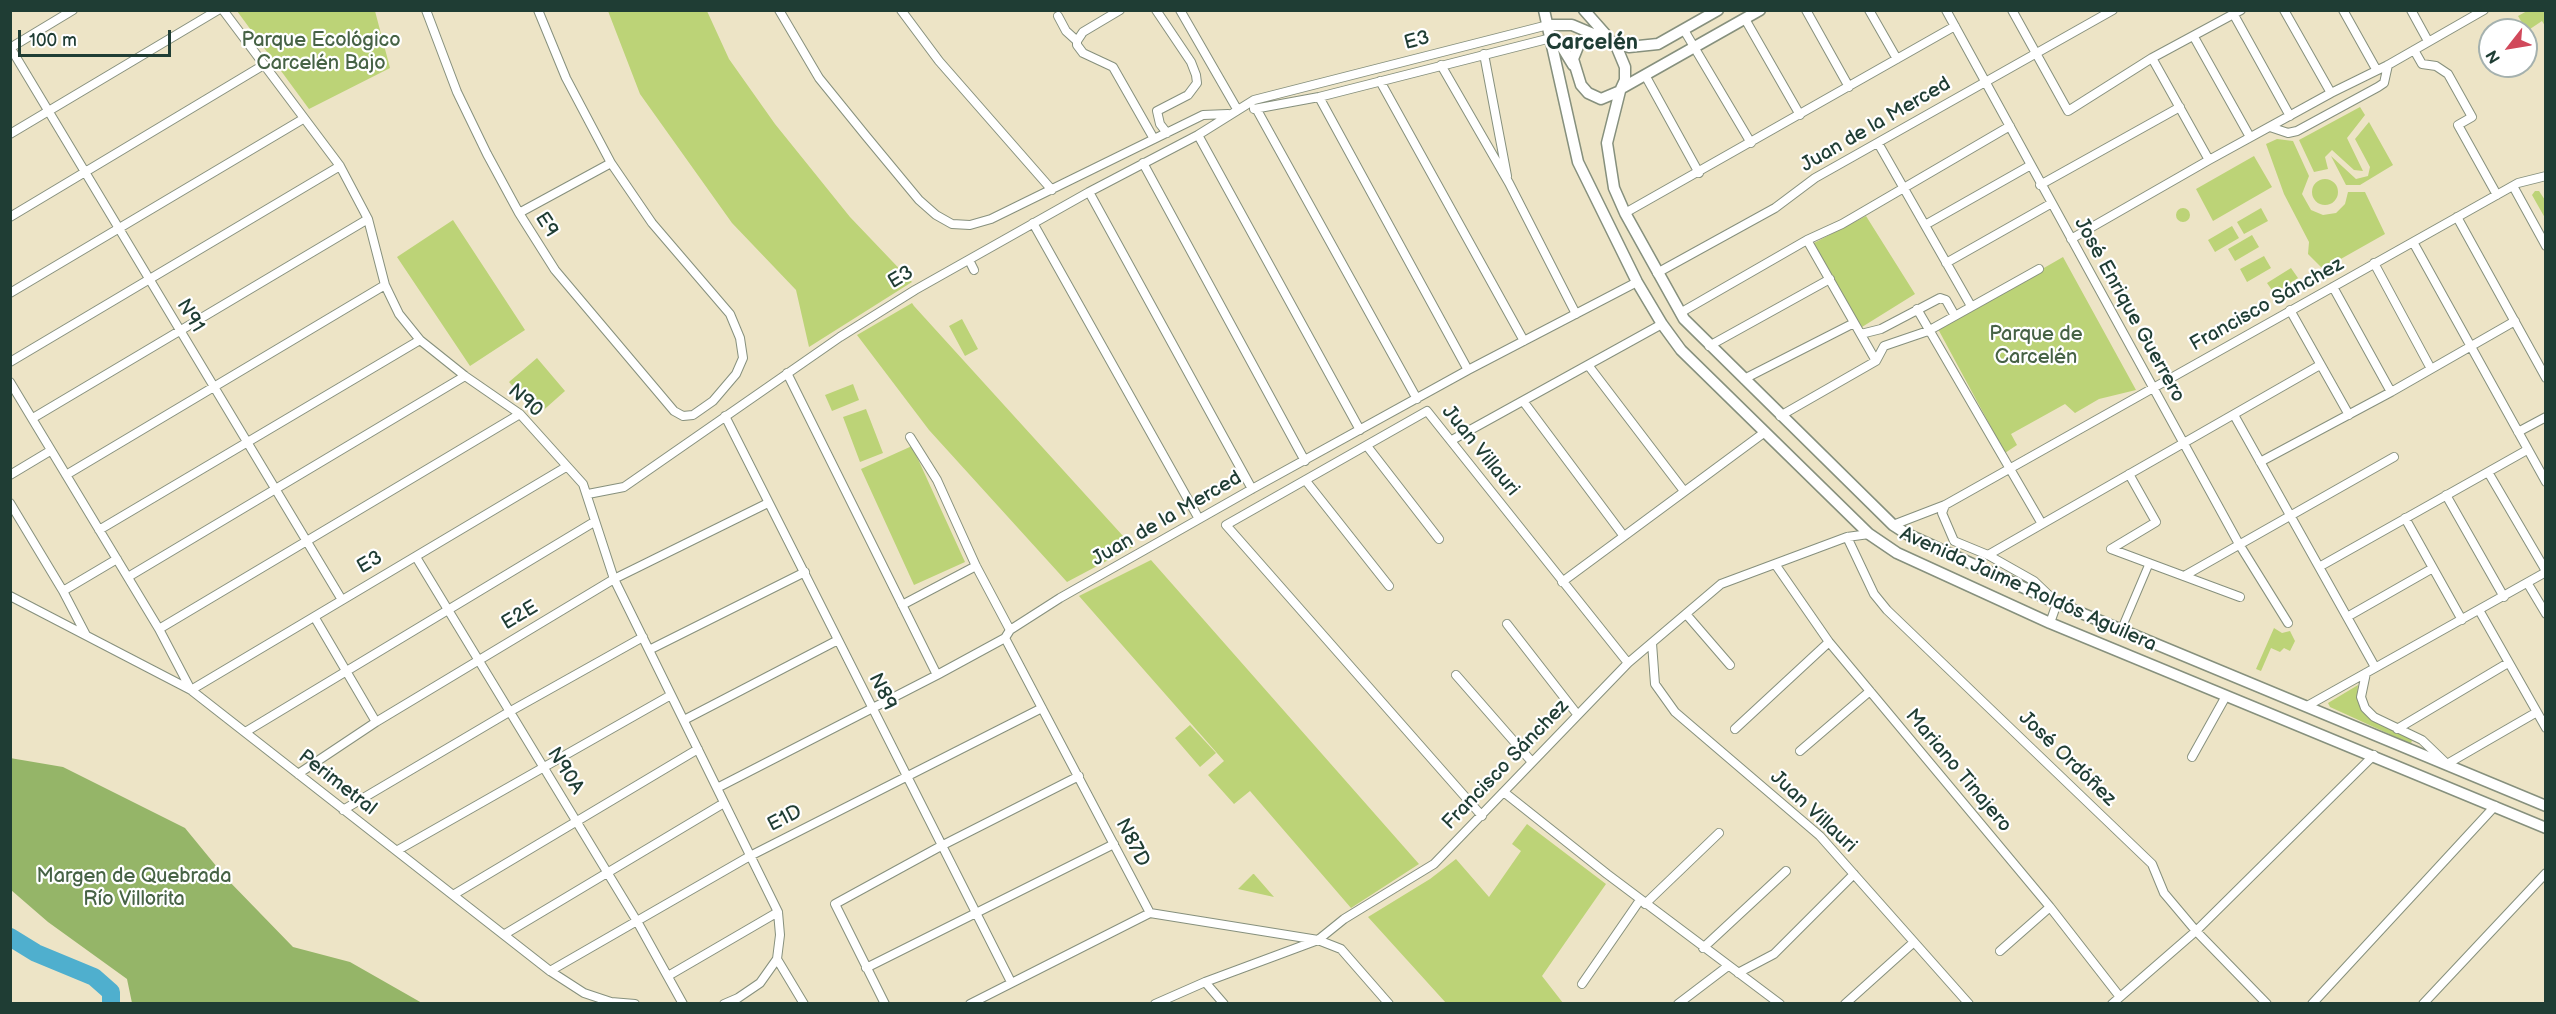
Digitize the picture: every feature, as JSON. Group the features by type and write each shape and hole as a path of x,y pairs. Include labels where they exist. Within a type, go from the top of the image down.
{"street":[{"path":"11,48 73,10"},
{"path":"10,134 218,10"},
{"name":"N90","path":"223,10 262,66 340,166 368,219 385,285 399,314 420,340 465,376 520,414 583,484 614,579 750,856"},
{"name":"E9","path":"426,10 457,92 487,154 519,213 555,270 674,411 682,416 693,415 713,401 736,374 743,358 740,338 730,314 652,223 610,163"},
{"path":"519,213 610,163 566,78 538,10"},
{"path":"779,10 819,78 919,200 936,215 952,224 970,225 991,219 1203,115 1237,110 1257,110"},
{"path":"901,10 939,61 1052,190"},
{"path":"1077,41 1083,32 1120,10"},
{"path":"1156,10 1191,62 1197,83 1188,95 1157,111 1160,124 1167,133"},
{"path":"1180,10 1237,110"},
{"name":"Avenida Jaime Roldós Aguilera","path":"1544,10 1578,162 1637,282 1662,324 1681,350 1869,534 1897,553 2050,623 2546,828"},
{"path":"1584,10 1625,67 1621,90"},
{"name":"E3","path":"588,494 624,487 787,373 915,290 1089,192 1198,135 1254,100 1548,26 1572,25 1586,28 1629,47 1650,45 1671,38 1718,10"},
{"path":"1551,38 1559,42 1574,67 1581,85 1593,96 1610,98 1645,75 1760,10"},
{"path":"1806,10 1849,87"},
{"path":"1869,10 1897,59"},
{"name":"José Enrique Guerrero","path":"1946,10 2239,544 2288,623"},
{"path":"2012,10 2068,111 2152,58 2238,13 2290,116"},
{"name":"Juan de la Merced","path":"1657,273 1775,208 1798,189 2113,10"},
{"path":"2284,10 2331,93"},
{"path":"2343,10 2376,69"},
{"path":"2411,10 2428,41"},
{"path":"2071,239 2250,137 2376,69 2388,65 2484,10"},
{"path":"1058,16 1083,53 1113,67 1154,139"},
{"path":"1745,19 1800,115"},
{"path":"1625,213 1955,26"},
{"path":"1684,30 1751,143"},
{"path":"2194,37 2250,137"},
{"name":"E3","path":"1257,110 1319,97 1551,38"},
{"path":"1574,67 1574,54 1580,44 1588,38 1607,39"},
{"name":"N91","path":"11,48 342,600"},
{"path":"2414,50 2422,64 2436,66 2448,74 2472,117 2458,125 2497,195"},
{"path":"1484,54 1509,183"},
{"path":"2152,58 2209,160"},
{"path":"1441,65 1509,183 1576,314"},
{"path":"2270,127 2288,133 2297,131 2384,83 2388,65"},
{"path":"10,217 262,66"},
{"path":"1645,75 1699,173"},
{"path":"1380,81 1524,341"},
{"name":"Avenida Jaime Roldós Aguilera","path":"1621,90 1606,143 1614,188 1625,213 1680,313 1709,346 1893,525 1914,537 2057,603 2546,806"},
{"path":"1319,97 1468,370"},
{"path":"2040,185 2180,107"},
{"name":"Juan Villauri","path":"1257,110 1417,399"},
{"path":"10,293 303,119"},
{"path":"1680,313 1806,240 1842,224 2010,126"},
{"path":"1198,135 1360,430"},
{"path":"1878,143 1971,306"},
{"path":"1143,163 1305,461"},
{"path":"1924,225 2031,165"},
{"path":"10,362 340,166"},
{"name":"Francisco Sánchez","path":"1893,525 1945,505 2512,186 2546,176"},
{"path":"2512,186 2546,246"},
{"path":"1089,192 1252,489"},
{"path":"1946,264 2052,203"},
{"path":"2457,217 2546,378"},
{"path":"33,418 368,219"},
{"path":"1033,223 1199,519"},
{"path":"1806,240 1876,361"},
{"path":"2413,242 2546,482"},
{"path":"969,260 974,270"},
{"path":"2374,264 2430,368"},
{"path":"1881,349 1899,340 1928,331 2039,269"},
{"path":"1709,346 1830,279"},
{"name":"Juan de la Merced","path":"717,788 937,675 1007,634 1060,598 1252,489 1468,370 1637,282"},
{"path":"66,475 385,285"},
{"path":"2333,286 2391,392"},
{"path":"1861,334 1881,329 1943,297 1955,316"},
{"path":"1917,309 2042,524"},
{"path":"2290,310 2349,415"},
{"path":"2260,462 2391,392 2515,321"},
{"path":"1744,380 1854,323"},
{"path":"1452,440 1662,324"},
{"path":"1780,416 1876,361 1881,349 1878,336 1881,329"},
{"path":"99,530 420,340"},
{"path":"1588,365 1684,491"},
{"path":"1988,555 2320,365"},
{"path":"787,373 937,675"},
{"path":"128,578 465,376"},
{"path":"10,381 159,629 191,690"},
{"path":"1523,401 1623,535"},
{"name":"Juan Villauri","path":"1482,816 1227,525 1427,411 1628,663"},
{"path":"159,629 520,414"},
{"path":"2234,415 2375,667"},
{"name":"N89","path":"725,416 1011,982"},
{"path":"2518,432 2546,417"},
{"path":"1562,582 1765,432"},
{"name":"N87D","path":"910,437 937,480 1042,708 1150,914"},
{"path":"1367,446 1439,538"},
{"path":"2319,567 2528,450"},
{"path":"10,475 50,451"},
{"path":"2184,576 2289,514 2394,457"},
{"name":"E3","path":"191,690 566,467"},
{"path":"2307,706 2546,572 2488,472"},
{"path":"2129,474 2156,522 2111,549 2240,597"},
{"path":"1306,481 1389,586"},
{"path":"2446,495 2504,597"},
{"path":"10,503 63,591 86,635"},
{"name":"E2E","path":"298,774 376,722 614,579 768,503"},
{"path":"1945,505 1942,513 1954,541 1988,555 2034,581 2057,603 2050,623"},
{"path":"2404,518 2462,620"},
{"path":"247,731 347,672 446,609 594,522"},
{"name":"Francisco Sánchez","path":"1155,1004 1205,982 1318,940 1344,919 1434,864 1628,663 1721,584 1847,537 1869,534"},
{"name":"José Ordóñez","path":"1847,537 1874,594 1887,610 1937,661 2041,755 2152,864 2164,893 2196,931 2267,1004"},
{"name":"N90A","path":"416,557 638,923 683,1004"},
{"path":"63,591 117,559"},
{"name":"Mariano Tinajero","path":"1775,564 1829,642 2050,907 2120,997"},
{"path":"2121,630 2149,564"},
{"path":"902,604 975,566"},
{"path":"2347,617 2433,568"},
{"path":"649,650 805,572"},
{"path":"2528,584 2546,614"},
{"name":"Perimetral","path":"10,596 191,690 247,731 343,810 398,850 550,971 584,993 611,1002 635,1004"},
{"path":"2480,610 2546,728"},
{"path":"1686,614 1730,665"},
{"path":"315,618 376,722"},
{"path":"1507,624 1577,714"},
{"path":"2131,657 2138,637"},
{"path":"343,810 510,712 643,638"},
{"path":"684,720 838,640"},
{"path":"1735,729 1829,642"},
{"name":"Juan Villauri","path":"1652,643 1655,684 1675,712 1821,836 1969,1004"},
{"path":"2397,729 2508,663"},
{"path":"2366,673 2361,697 2365,708 2374,717 2422,740 2447,764 2537,712"},
{"path":"1456,675 1532,762"},
{"path":"1800,751 1870,692"},
{"path":"398,850 671,695"},
{"path":"2192,757 2226,696"},
{"name":"E1D","path":"550,971 638,923 750,856 1042,708"},
{"path":"453,895 698,749"},
{"path":"2112,1004 2196,931 2374,755"},
{"path":"885,1004 835,904 941,846 1079,776"},
{"path":"1505,793 1643,902 1780,1004"},
{"path":"505,934 724,803"},
{"path":"2312,1004 2495,806"},
{"path":"1582,984 1643,902 1719,833"},
{"path":"866,968 1114,844"},
{"path":"724,1004 738,998 760,982 777,959 780,935 778,912 750,856"},
{"path":"1703,948 1786,871"},
{"path":"2423,1004 2546,873"},
{"path":"1738,973 1774,954 1854,874"},
{"path":"2000,951 2050,907"},
{"path":"668,976 778,912"},
{"path":"970,1004 1150,914 1318,940 1341,948 1389,1004"},
{"path":"1845,1004 1914,942"},
{"path":"777,959 804,1004"},
{"path":"1678,1004 1728,966"},
{"path":"1205,982 1224,1004"}],"green space":[{"name":"Parque Ecológico Carcelén Bajo","path":"237,11 375,11 390,68 309,109"},
{"path":"608,11 707,11 729,59 775,124 850,217 912,282 809,347 796,290 732,223 640,94"},
{"path":"2527,11 2545,11 2545,26 2542,21 2538,24 2538,18 2519,18 2518,16"},
{"path":"2360,107 2365,115 2347,138 2363,171 2354,170 2332,150 2325,157 2328,169 2314,172 2299,140"},
{"path":"2369,122 2393,165 2360,185 2346,185 2331,156 2356,179 2368,176 2370,167 2355,139"},
{"path":"2277,139 2293,141 2309,176 2302,194 2311,210 2323,215 2336,213 2345,204 2348,192 2365,192 2385,234 2323,269 2308,254 2309,242 2284,194 2266,144"},
{"path":"2254,156 2272,187 2213,221 2196,189"},
{"path":"2325,179 2334,183 2338,192 2334,201 2325,205 2316,201 2312,192 2316,183"},
{"path":"2535,191 2539,191 2545,200 2545,218 2532,195"},
{"path":"2183,208 2188,210 2190,215 2188,220 2183,222 2178,220 2176,215 2178,210"},
{"path":"2261,208 2268,221 2244,234 2237,222"},
{"path":"1866,216 1915,294 1862,327 1812,244"},
{"path":"453,220 525,330 470,366 397,257"},
{"path":"2232,226 2239,238 2215,252 2208,240"},
{"path":"2252,235 2259,247 2235,261 2228,249"},
{"path":"2264,256 2271,268 2247,282 2240,269"},
{"name":"Parque de Carcelén","path":"2063,257 2136,390 2099,399 2075,413 2065,404 2011,434 2017,445 2005,453 1938,329"},
{"path":"2291,268 2298,278 2274,293 2267,283"},
{"path":"912,303 1133,547 1067,582 929,430 857,335"},
{"path":"962,319 978,349 965,356 949,326"},
{"path":"537,358 565,391 538,415 509,382"},
{"path":"853,384 859,400 832,411 825,395"},
{"path":"866,409 883,453 860,462 843,417"},
{"path":"912,446 965,562 914,585 861,469"},
{"path":"1151,560 1419,864 1351,908 1250,791 1234,804 1208,775 1224,761 1079,596"},
{"path":"2274,628 2282,633 2290,631 2295,641 2290,651 2284,648 2280,652 2271,648 2261,671 2256,669"},
{"path":"2358,685 2357,698 2361,709 2412,740 2411,744 2330,707 2328,703"},
{"path":"1190,725 1216,753 1200,767 1175,738"},
{"name":"Margen de Quebrada Río Villorita","path":"10,758 63,767 185,828 226,878 293,947 350,962 422,1003 132,1003 127,979 48,922 11,890"},
{"path":"1527,824 1606,884 1542,976 1563,1003 1446,1003 1368,917 1430,879 1456,859 1489,897 1521,851 1512,844"},
{"path":"1254,874 1274,897 1238,889"}],"waterway":[{"path":"10,937 36,953 94,977 111,992 111,1004"}],"district":[{"name":"Carcelén","path":"1592,43"}]}
